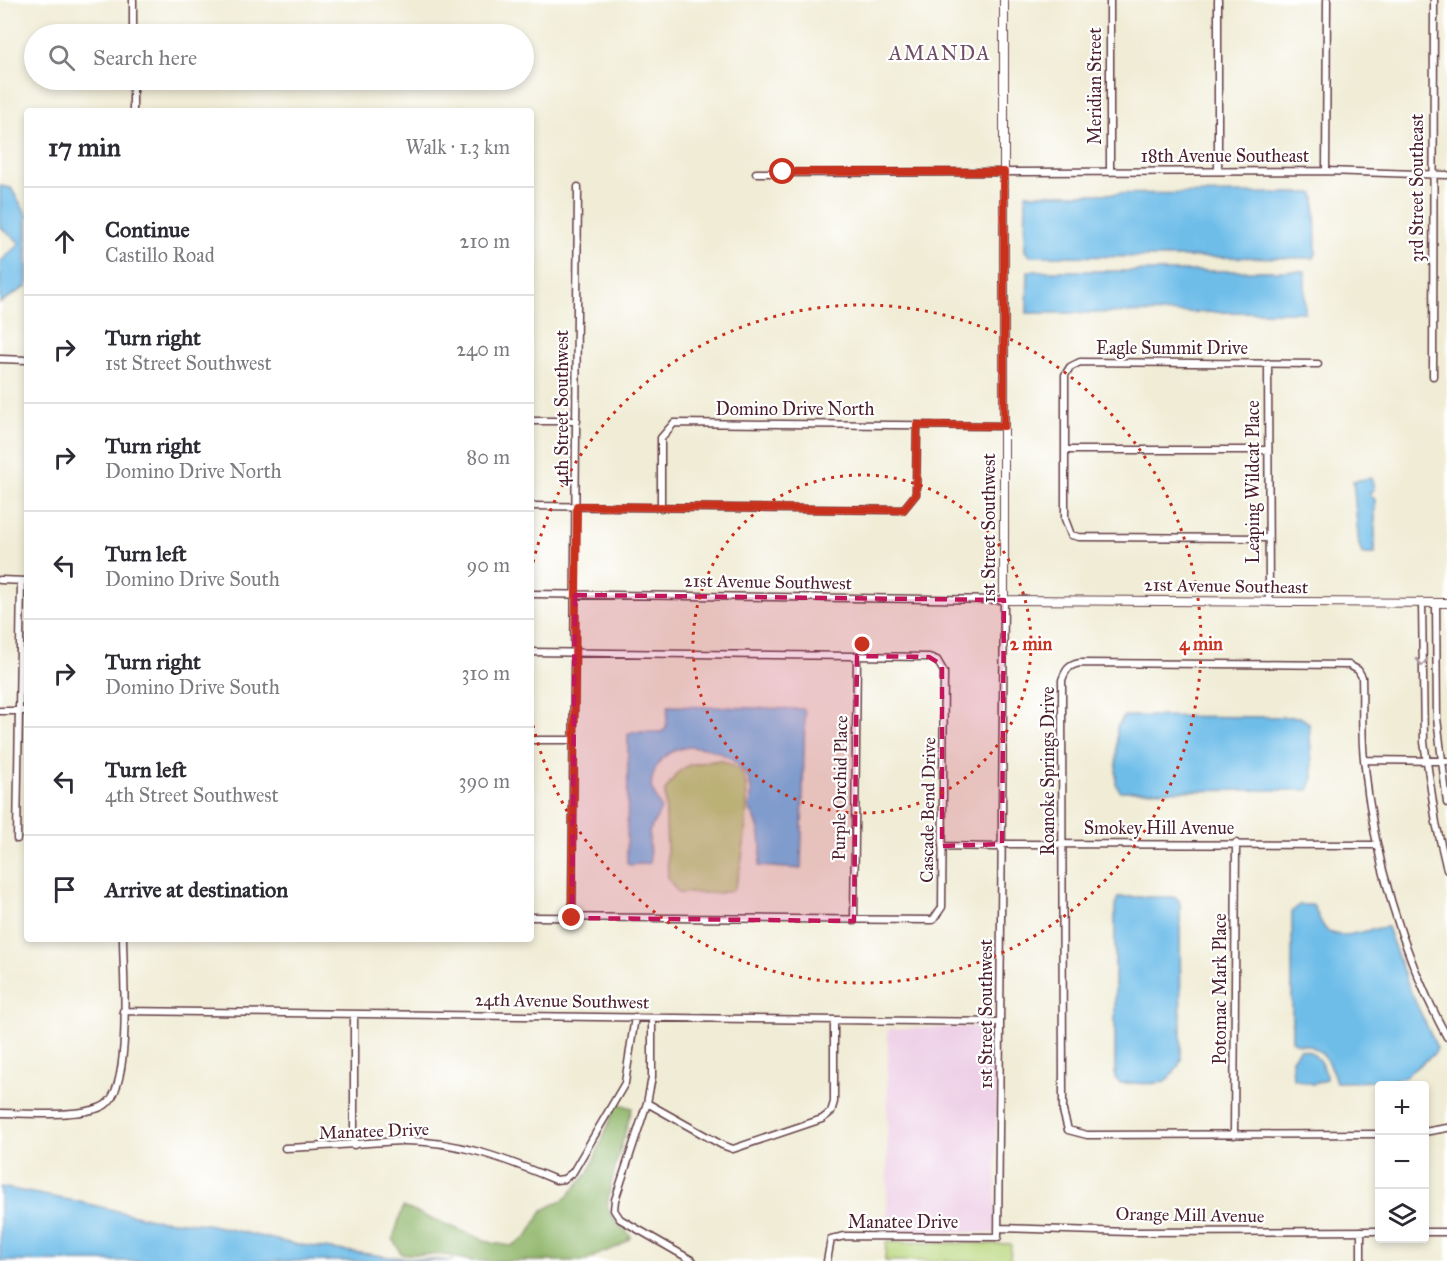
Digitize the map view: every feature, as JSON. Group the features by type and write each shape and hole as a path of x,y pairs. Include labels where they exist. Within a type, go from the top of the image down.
{"street":[{"path":"133,0 133,24"},
{"name":"1st Street Southwest","path":"998,1237 1000,1228 1004,600 1004,0"},
{"name":"Meridian Street","path":"1110,0 1110,172"},
{"path":"1218,0 1218,171"},
{"path":"1326,171 1327,0"},
{"name":"3rd Street Southeast","path":"1432,376 1434,0"},
{"path":"133,90 133,108"},
{"name":"18th Avenue Southeast","path":"756,173 1326,171 1447,175"},
{"name":"4th Street Southwest","path":"572,918 578,187"},
{"path":"0,359 24,360"},
{"name":"Eagle Summit Drive","path":"1268,538 1079,537 1071,535 1065,519 1065,375 1070,367 1080,362 1318,364"},
{"name":"Leaping Wildcat Place","path":"1268,363 1269,602"},
{"path":"534,421 577,421"},
{"name":"Domino Drive North","path":"661,508 662,438 674,423 1004,426"},
{"path":"534,506 903,510 916,494 917,425"},
{"path":"1065,450 1268,450"},
{"path":"0,580 24,581 17,839"},
{"name":"21st Avenue Southwest","path":"534,594 1004,600"},
{"name":"21st Avenue Southeast","path":"1004,600 1447,603"},
{"path":"1422,603 1422,719 1426,761 1447,870"},
{"path":"1437,603 1447,803"},
{"name":"Cascade Bend Drive","path":"534,652 929,657 942,665 942,907 933,920 534,917"},
{"name":"Purple Orchid Place","path":"854,921 857,656"},
{"name":"Roanoke Springs Drive","path":"1375,1134 1087,1135 1068,1130 1063,1111 1062,680 1065,670 1071,665 1080,663 1349,665 1358,670 1362,677 1364,760 1377,845 1399,927 1434,1013 1447,1037"},
{"path":"0,711 24,711"},
{"path":"534,740 573,740"},
{"path":"1364,760 1444,761"},
{"name":"Smokey Hill Avenue","path":"942,846 1236,843 1377,845"},
{"name":"Potomac Mark Place","path":"1234,1135 1236,843"},
{"path":"0,1113 85,1111 105,1105 114,1093 123,1062 123,942"},
{"name":"24th Avenue Southwest","path":"123,1011 1000,1022"},
{"path":"354,1014 354,1145"},
{"name":"Manatee Drive","path":"285,1148 402,1141 438,1144 504,1158 556,1180 564,1179 573,1172 625,1083 635,1017"},
{"path":"652,1018 652,1077 647,1103 615,1200 614,1210 620,1219 693,1261"},
{"path":"647,1103 733,1149 822,1119 831,1112 834,1102 834,1020"},
{"path":"1429,1131 1447,1128"},
{"name":"Orange Mill Avenue","path":"1000,1228 1130,1232 1375,1231"},
{"path":"1361,1231 1361,1261"},
{"path":"1429,1232 1447,1232"},
{"name":"Manatee Drive","path":"827,1261 831,1239 844,1236 998,1237"}],"highlighted area":[{"path":"575,595 1004,600 1002,844 942,846 942,665 929,657 857,656 854,921 572,918"}],"shaded area":[{"path":"997,1026 995,1233 887,1232 888,1029"}],"green space":[{"path":"720,760 739,770 746,786 745,833 737,880 733,890 719,893 678,893 668,878 665,791 677,773 689,765"},
{"path":"617,1103 632,1108 613,1177 608,1209 631,1237 626,1242 587,1261 471,1261 446,1255 401,1254 393,1239 403,1207 492,1243 511,1246 527,1237 543,1210 566,1198 589,1172"},
{"path":"886,1242 1011,1244 1010,1261 885,1261"}],"water":[{"path":"0,186 11,188 24,210 24,288 0,303 0,262 20,243 0,227"},
{"path":"1311,193 1315,198 1316,254 1313,258 1030,256 1025,251 1026,194"},
{"path":"1028,271 1305,271 1305,312 1027,313"},
{"path":"1372,478 1374,490 1369,492 1375,500 1375,554 1362,554 1359,545 1353,481"},
{"path":"668,706 803,709 805,712 801,869 759,866 760,836 749,808 751,788 743,770 728,757 709,749 689,747 671,752 657,765 651,787 661,809 649,832 650,863 630,865 627,863 628,734 661,732 666,729"},
{"path":"1124,716 1300,717 1309,723 1313,778 1308,790 1120,791 1116,784 1117,727"},
{"path":"1118,897 1171,897 1177,898 1180,903 1181,1060 1170,1077 1157,1083 1120,1083 1115,1078 1115,906"},
{"path":"1299,905 1313,905 1324,927 1337,935 1387,927 1410,990 1437,1048 1435,1053 1404,1077 1388,1081 1336,1082 1330,1066 1320,1052 1292,1040 1292,912"},
{"path":"1300,1049 1310,1052 1318,1059 1324,1069 1326,1080 1313,1084 1293,1079 1292,1059"},
{"path":"0,1187 80,1202 151,1219 207,1224 294,1244 390,1257 453,1261 0,1261"}],"district":[{"name":"AMANDA","path":"940,53"}],"route":[{"path":"572,918 577,506 903,510 916,494 917,425 1004,426 1004,172 783,172"}]}
